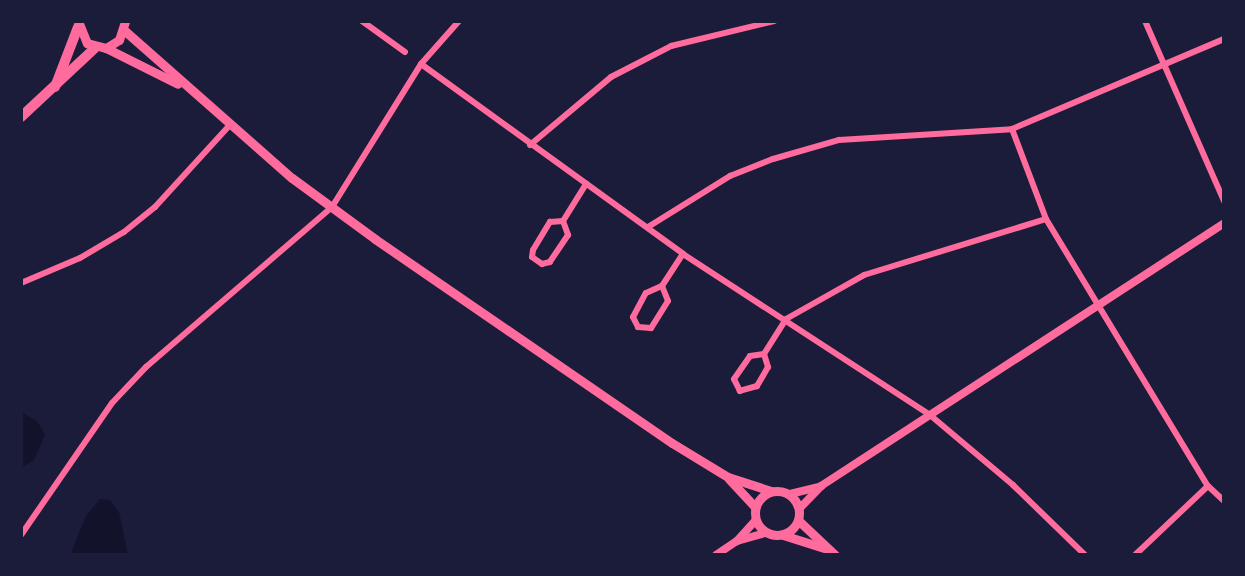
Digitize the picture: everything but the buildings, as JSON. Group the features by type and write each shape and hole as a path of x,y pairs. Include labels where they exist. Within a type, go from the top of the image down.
{"highway":[{"path":"54,87 78,24"},
{"path":"21,117 54,87 86,51 101,48"}],"main road":[{"path":"78,24 101,48 189,90"},
{"path":"101,48 125,26 189,90 331,207 728,477 755,507 755,520 765,533 783,535 835,555"},
{"path":"728,477 771,491 790,494 799,509 799,521 825,549"},
{"path":"755,507 771,491"},
{"path":"783,535 799,521"}],"street":[{"path":"362,21 405,52"},
{"path":"21,535 112,403 146,368 331,207 421,64 459,21"},
{"path":"530,145 611,77 680,41 774,21"},
{"path":"1145,21 1224,201"},
{"path":"648,227 730,176 839,140 1012,129 1163,62 1224,39"},
{"path":"421,64 684,254 786,318 930,415 1013,485 1086,555"},
{"path":"21,283 80,258 124,232 155,207 230,125"},
{"path":"1012,129 1046,219 1096,306 1208,486 1224,501"},
{"path":"563,221 586,184"},
{"path":"764,354 750,356 734,379 740,391 757,386 768,367 764,354 786,318 874,271 1046,219"},
{"path":"563,221 568,235 550,262 542,264 532,257 533,250 550,222 563,221"},
{"path":"799,509 821,486 1224,223"},
{"path":"662,286 668,301 651,328 638,327 633,317 646,293 662,286 684,254"},
{"path":"790,494 821,486"},
{"path":"1135,555 1208,486"},
{"path":"716,555 737,541 755,520"},
{"path":"737,541 765,533"}],"shaded area":[{"path":"21,412 37,421 45,435 34,460 21,468"},
{"path":"100,499 110,500 119,512 128,555 70,555 86,516"}]}
